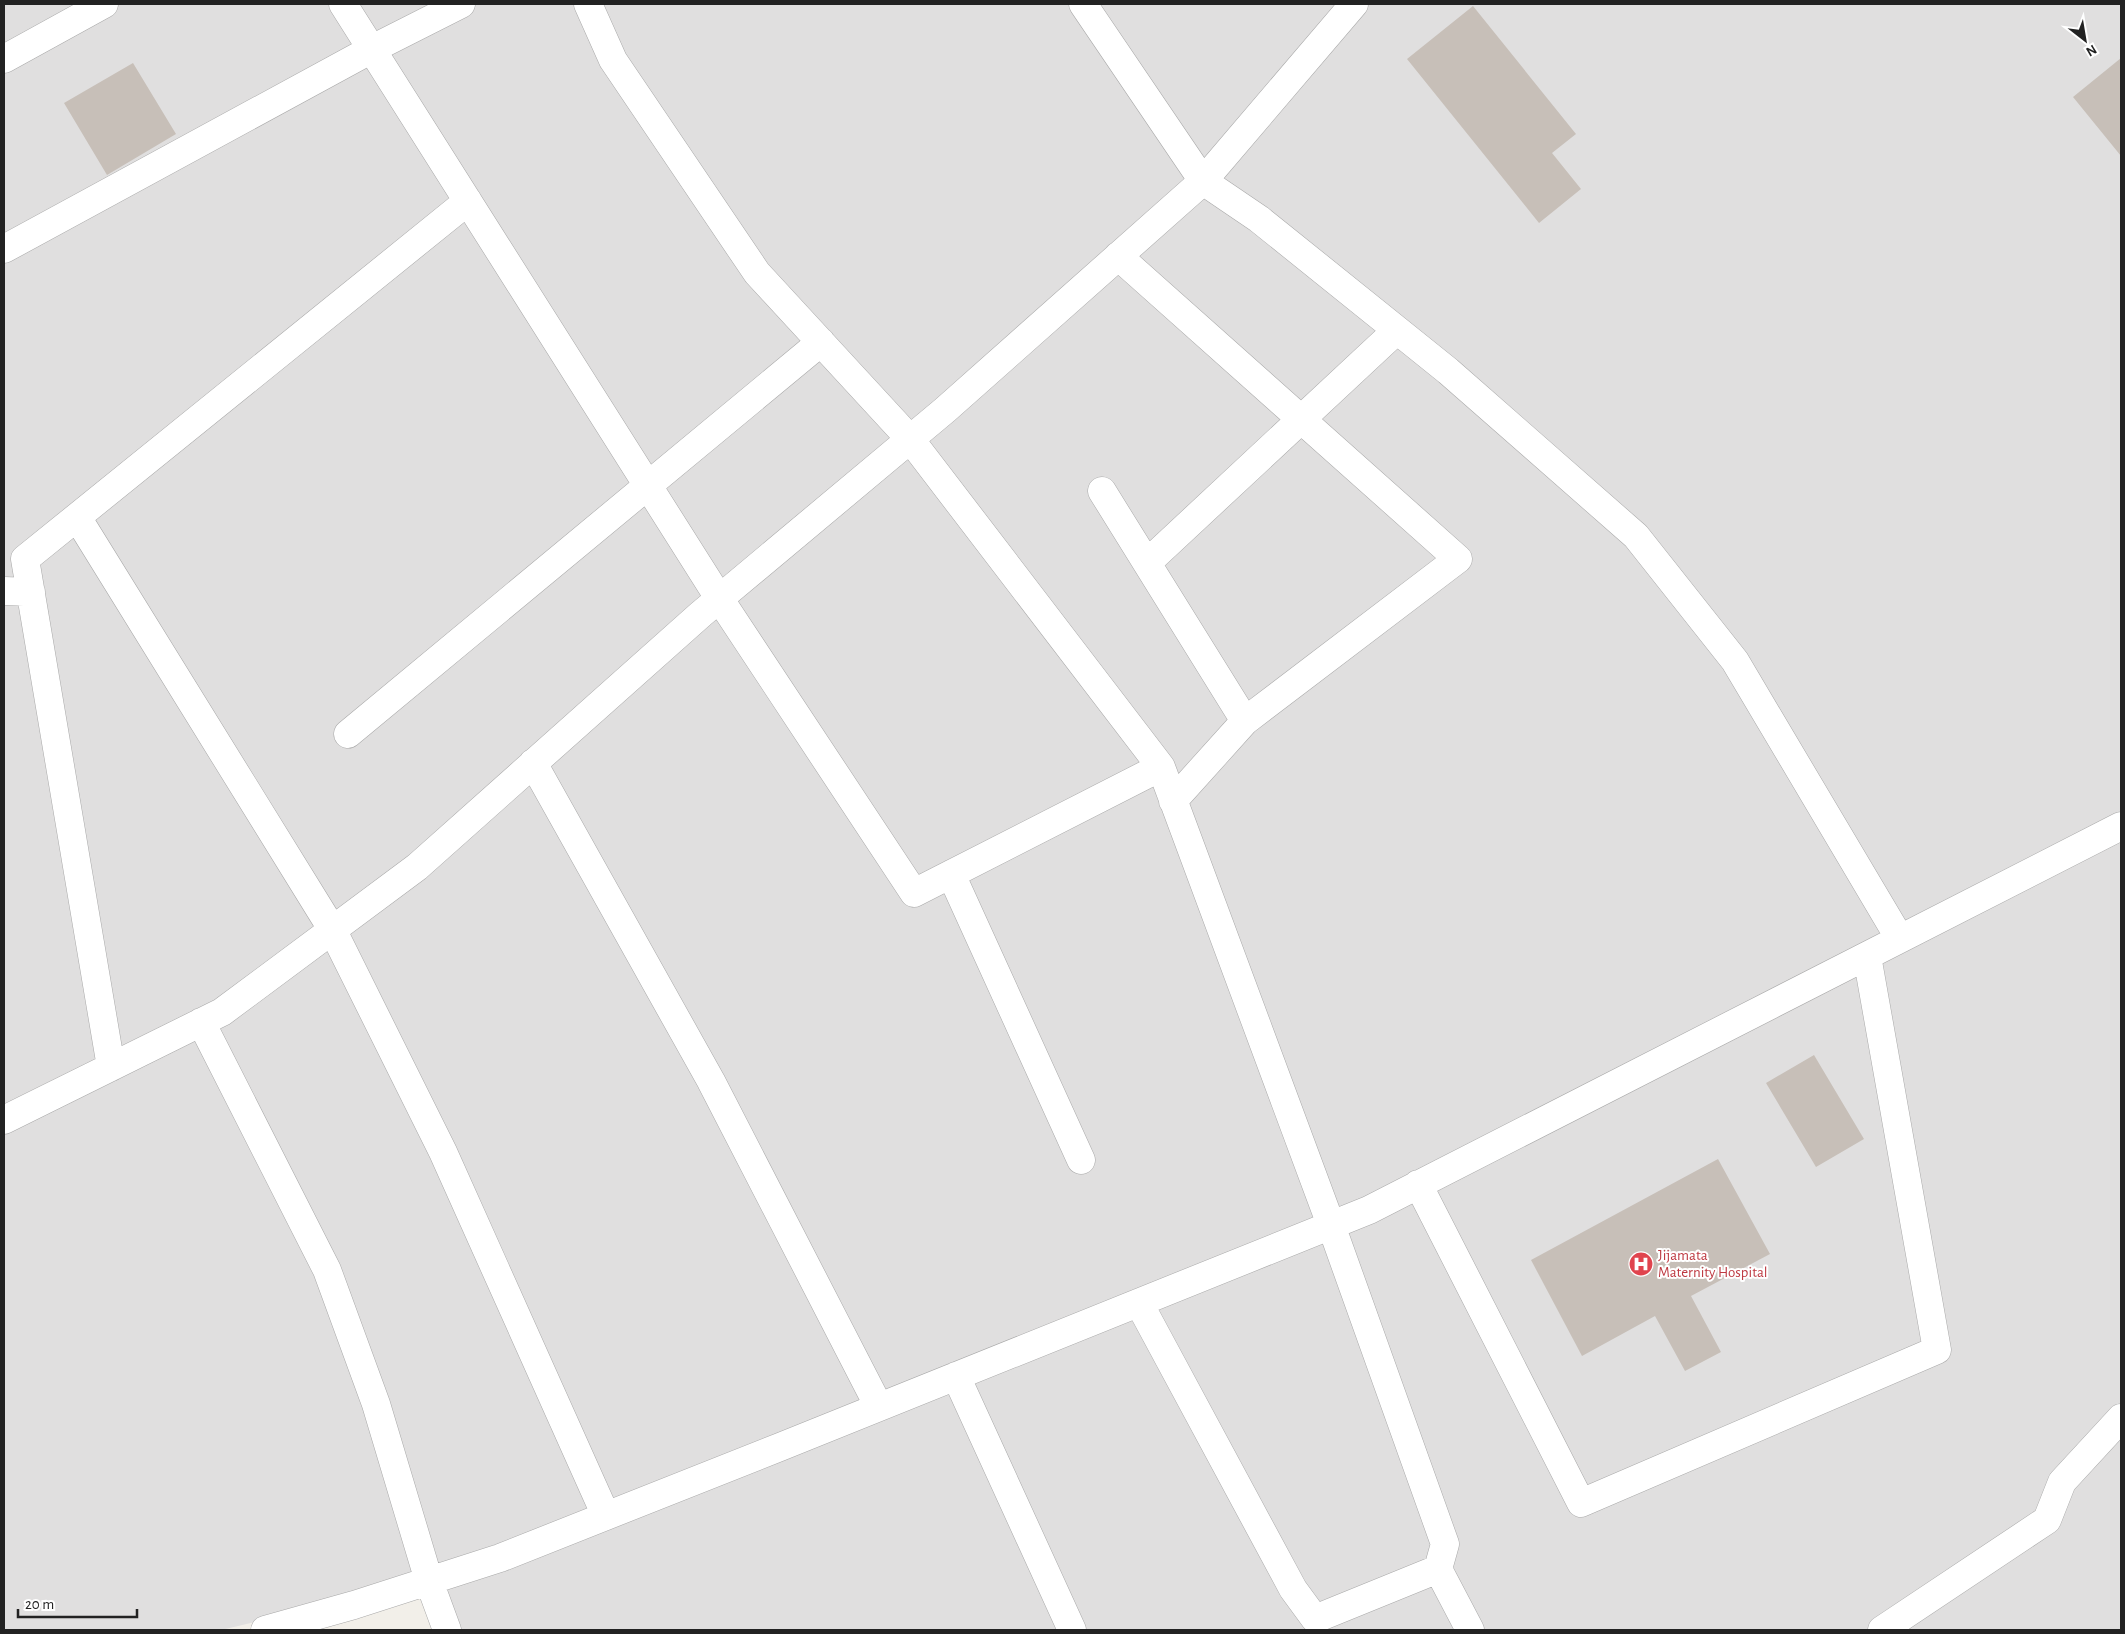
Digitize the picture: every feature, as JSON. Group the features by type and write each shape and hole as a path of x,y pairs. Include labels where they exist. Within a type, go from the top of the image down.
{"street":[{"path":"4,59 104,4"},
{"path":"343,4 719,598 914,892 1161,767"},
{"path":"4,250 372,49 462,4"},
{"path":"588,4 612,60 757,273 910,439 1161,767 1331,1225 1445,1544 1438,1569 1470,1630"},
{"path":"1083,4 1203,181 1259,219 1448,371 1636,536 1736,662 1900,938"},
{"path":"4,1120 222,1012 417,867 719,598 945,410 1203,181 1354,4"},
{"path":"111,1067 25,559 468,201"},
{"path":"1118,256 1458,559 1245,721 1173,801"},
{"path":"1147,563 1397,330"},
{"path":"348,734 647,484 821,342"},
{"path":"1102,491 1245,721"},
{"path":"77,517 332,929 443,1152 606,1516"},
{"path":"4,591 30,592"},
{"path":"533,763 710,1081 879,1407"},
{"path":"264,1630 500,1558 1369,1210 2121,826"},
{"path":"951,874 1081,1160"},
{"path":"1418,1184 1581,1503 1937,1350 1867,956"},
{"path":"201,1022 327,1270 376,1404 429,1581 447,1630"},
{"path":"1139,1302 1293,1589 1306,1624 1438,1569"},
{"path":"956,1376 1072,1630"},
{"path":"1882,1630 2047,1520 2062,1482 2121,1418"}],"shaded area":[{"path":"4,4 2121,4 2121,1630 447,1630 429,1581 221,1630 4,1630"}],"building":[{"path":"1473,6 1576,134 1552,153 1581,189 1539,223 1407,59"},
{"path":"2121,58 2121,156 2073,97"},
{"path":"133,63 176,134 107,175 64,103"},
{"path":"1814,1055 1864,1139 1816,1167 1766,1083"},
{"path":"1718,1159 1770,1254 1691,1296 1721,1352 1685,1371 1655,1316 1582,1356 1531,1260"}],"place":[{"name":"Jijamata Maternity Hospital","path":"1641,1264"}]}
